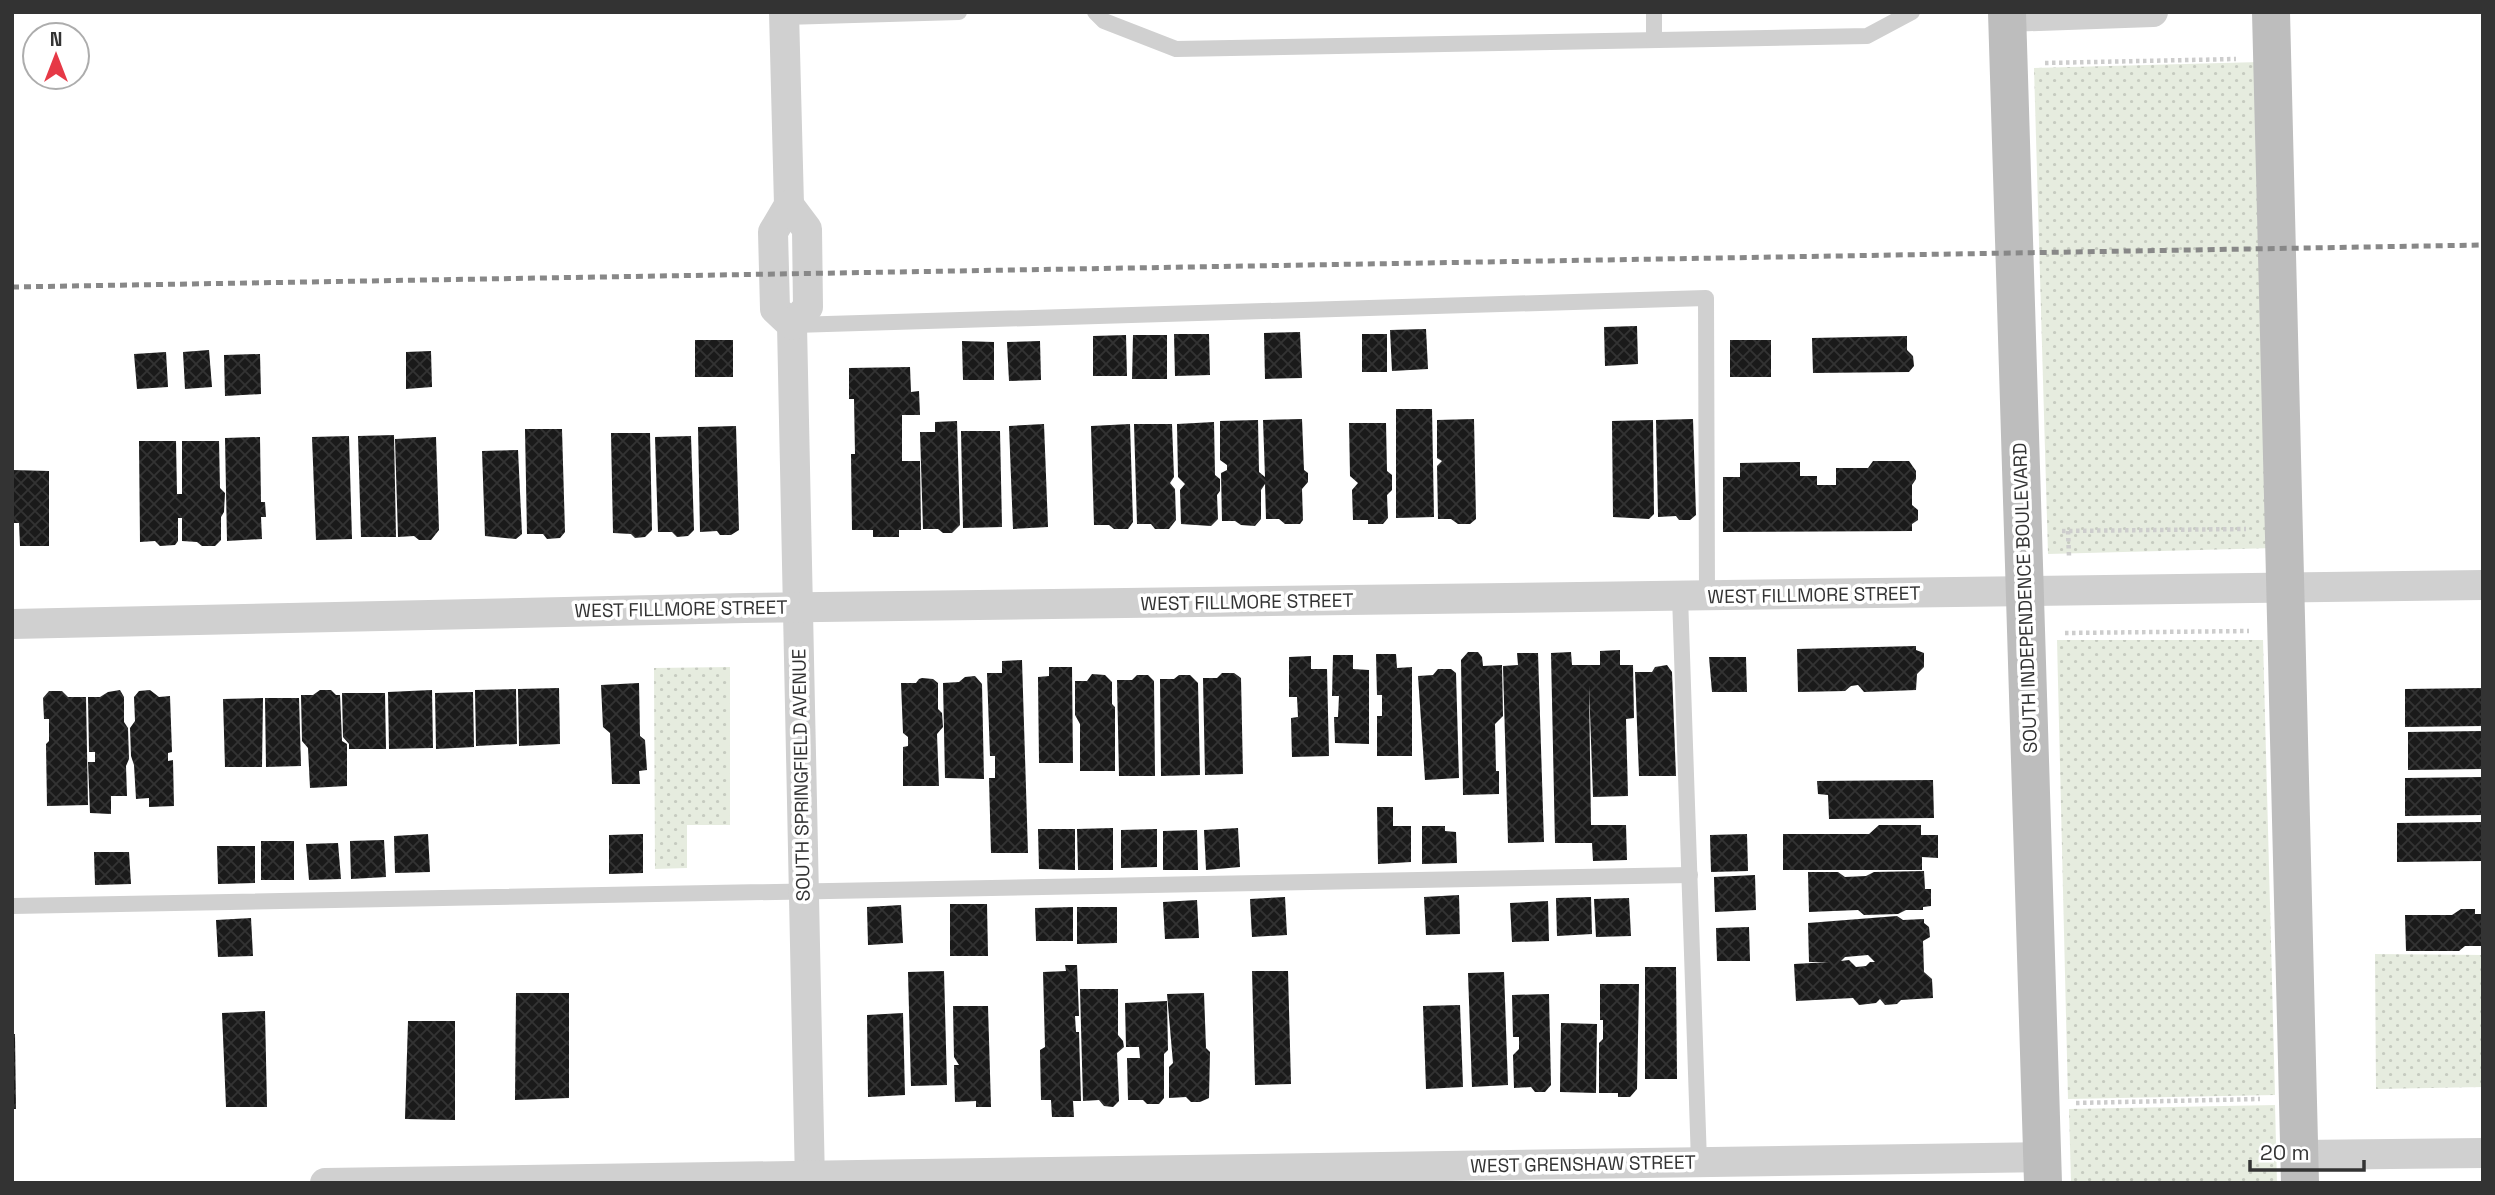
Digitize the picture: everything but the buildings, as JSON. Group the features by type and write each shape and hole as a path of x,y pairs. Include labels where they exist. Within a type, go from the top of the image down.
{"street":[{"path":"2007,15 2152,12"},
{"path":"2271,12 2299,1169 2483,1153"},
{"path":"784,15 789,205 773,232 775,309 792,325"},
{"name":"SOUTH INDEPENDENCE BOULEVARD","path":"2007,15 2043,1170"},
{"name":"SOUTH SPRINGFIELD AVENUE","path":"792,325 810,1179"},
{"name":"WEST FILLMORE STREET","path":"12,624 798,607 2483,585"},
{"name":"WEST GRENSHAW STREET","path":"325,1183 1719,1169 2043,1170"}],"lane":[{"path":"784,15 959,12"},
{"path":"1095,12 1104,21 1176,50 1867,36 1912,12"},
{"path":"1654,12 1654,40"},
{"path":"792,325 1706,298 1693,596 1690,875 1719,1169"},
{"path":"12,906 1690,875"}],"path":[{"path":"2057,54 2058,63"},
{"path":"2034,63 2249,59"},
{"path":"2058,531 2256,528"},
{"path":"2068,531 2069,556"},
{"path":"2054,633 2260,631"},
{"path":"2072,1104 2270,1099"}],"shaded area":[{"path":"2260,62 2274,548 2048,554 2034,68"},
{"path":"2057,640 2263,640 2275,1095 2068,1099"},
{"path":"730,667 730,825 687,825 687,868 655,869 654,668"},
{"path":"2375,954 2483,955 2483,1087 2376,1089"},
{"path":"2275,1105 2277,1183 2071,1183 2069,1109"}],"railway":[{"path":"12,287 2483,245"}]}
